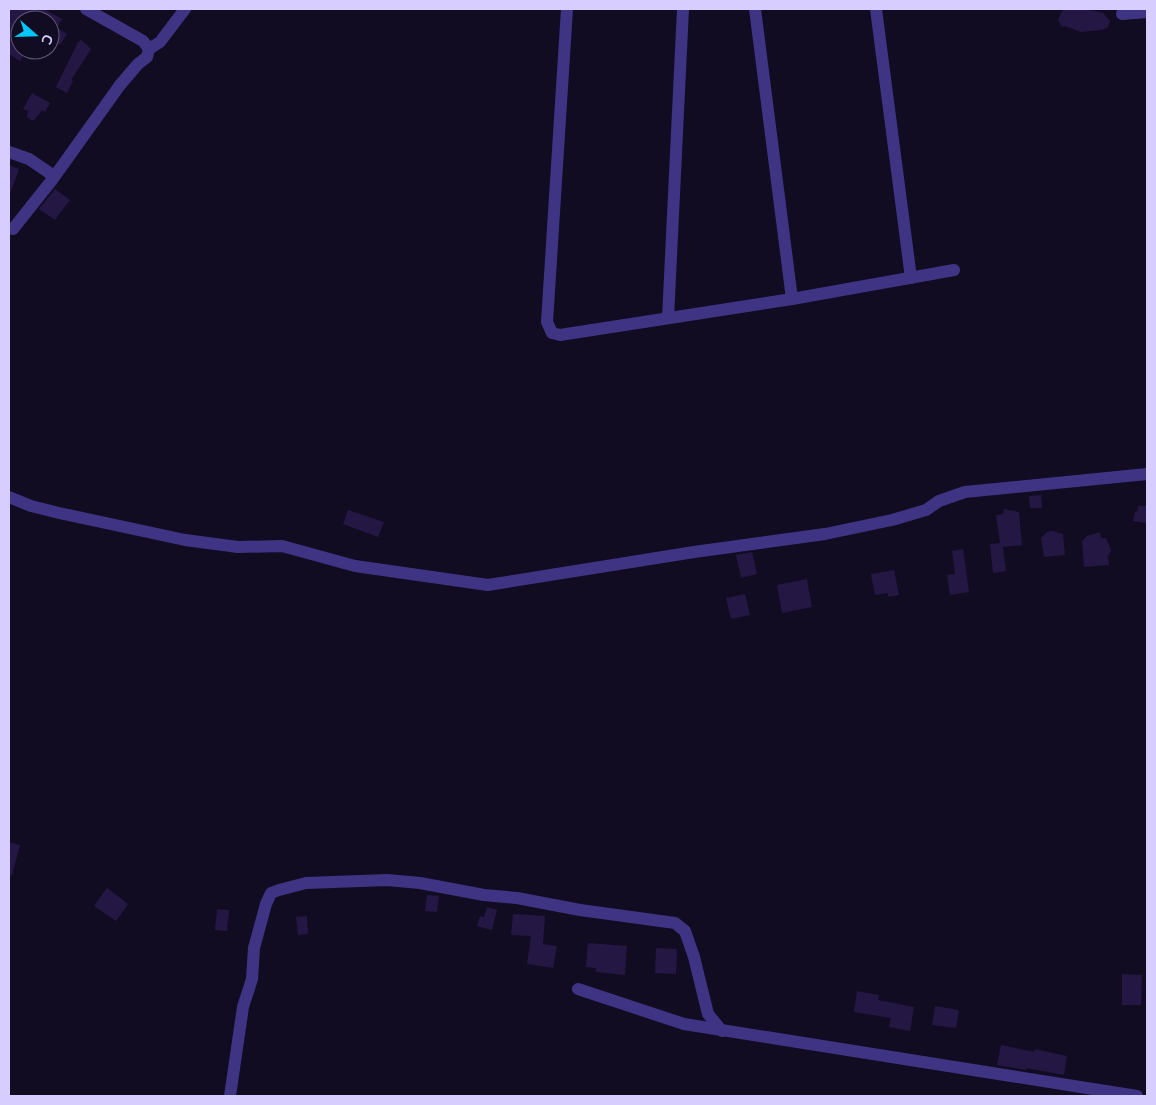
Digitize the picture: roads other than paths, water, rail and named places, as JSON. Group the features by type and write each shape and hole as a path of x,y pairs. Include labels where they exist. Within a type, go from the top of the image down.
{"street":[{"path":"86,9 143,41 149,49"},
{"path":"10,228 52,180 120,85 138,64 147,58 149,49 160,42 185,9"},
{"path":"567,9 547,322 552,333 560,334 792,299 954,270"},
{"path":"668,318 683,9"},
{"path":"755,9 792,299"},
{"path":"876,9 911,278"},
{"path":"1122,14 1147,12"},
{"path":"9,152 29,159 51,174 52,180"},
{"path":"9,497 31,506 59,513 185,540 238,546 282,546 355,566 488,585 694,552 825,534 892,520 926,510 939,501 965,492 1147,474"},
{"path":"230,1096 243,1007 252,979 254,948 266,904 272,894 278,890 306,883 387,880 412,882 580,910 675,923 685,931 694,957 708,1014 722,1031"},
{"path":"578,988 684,1024 1137,1096"}]}
